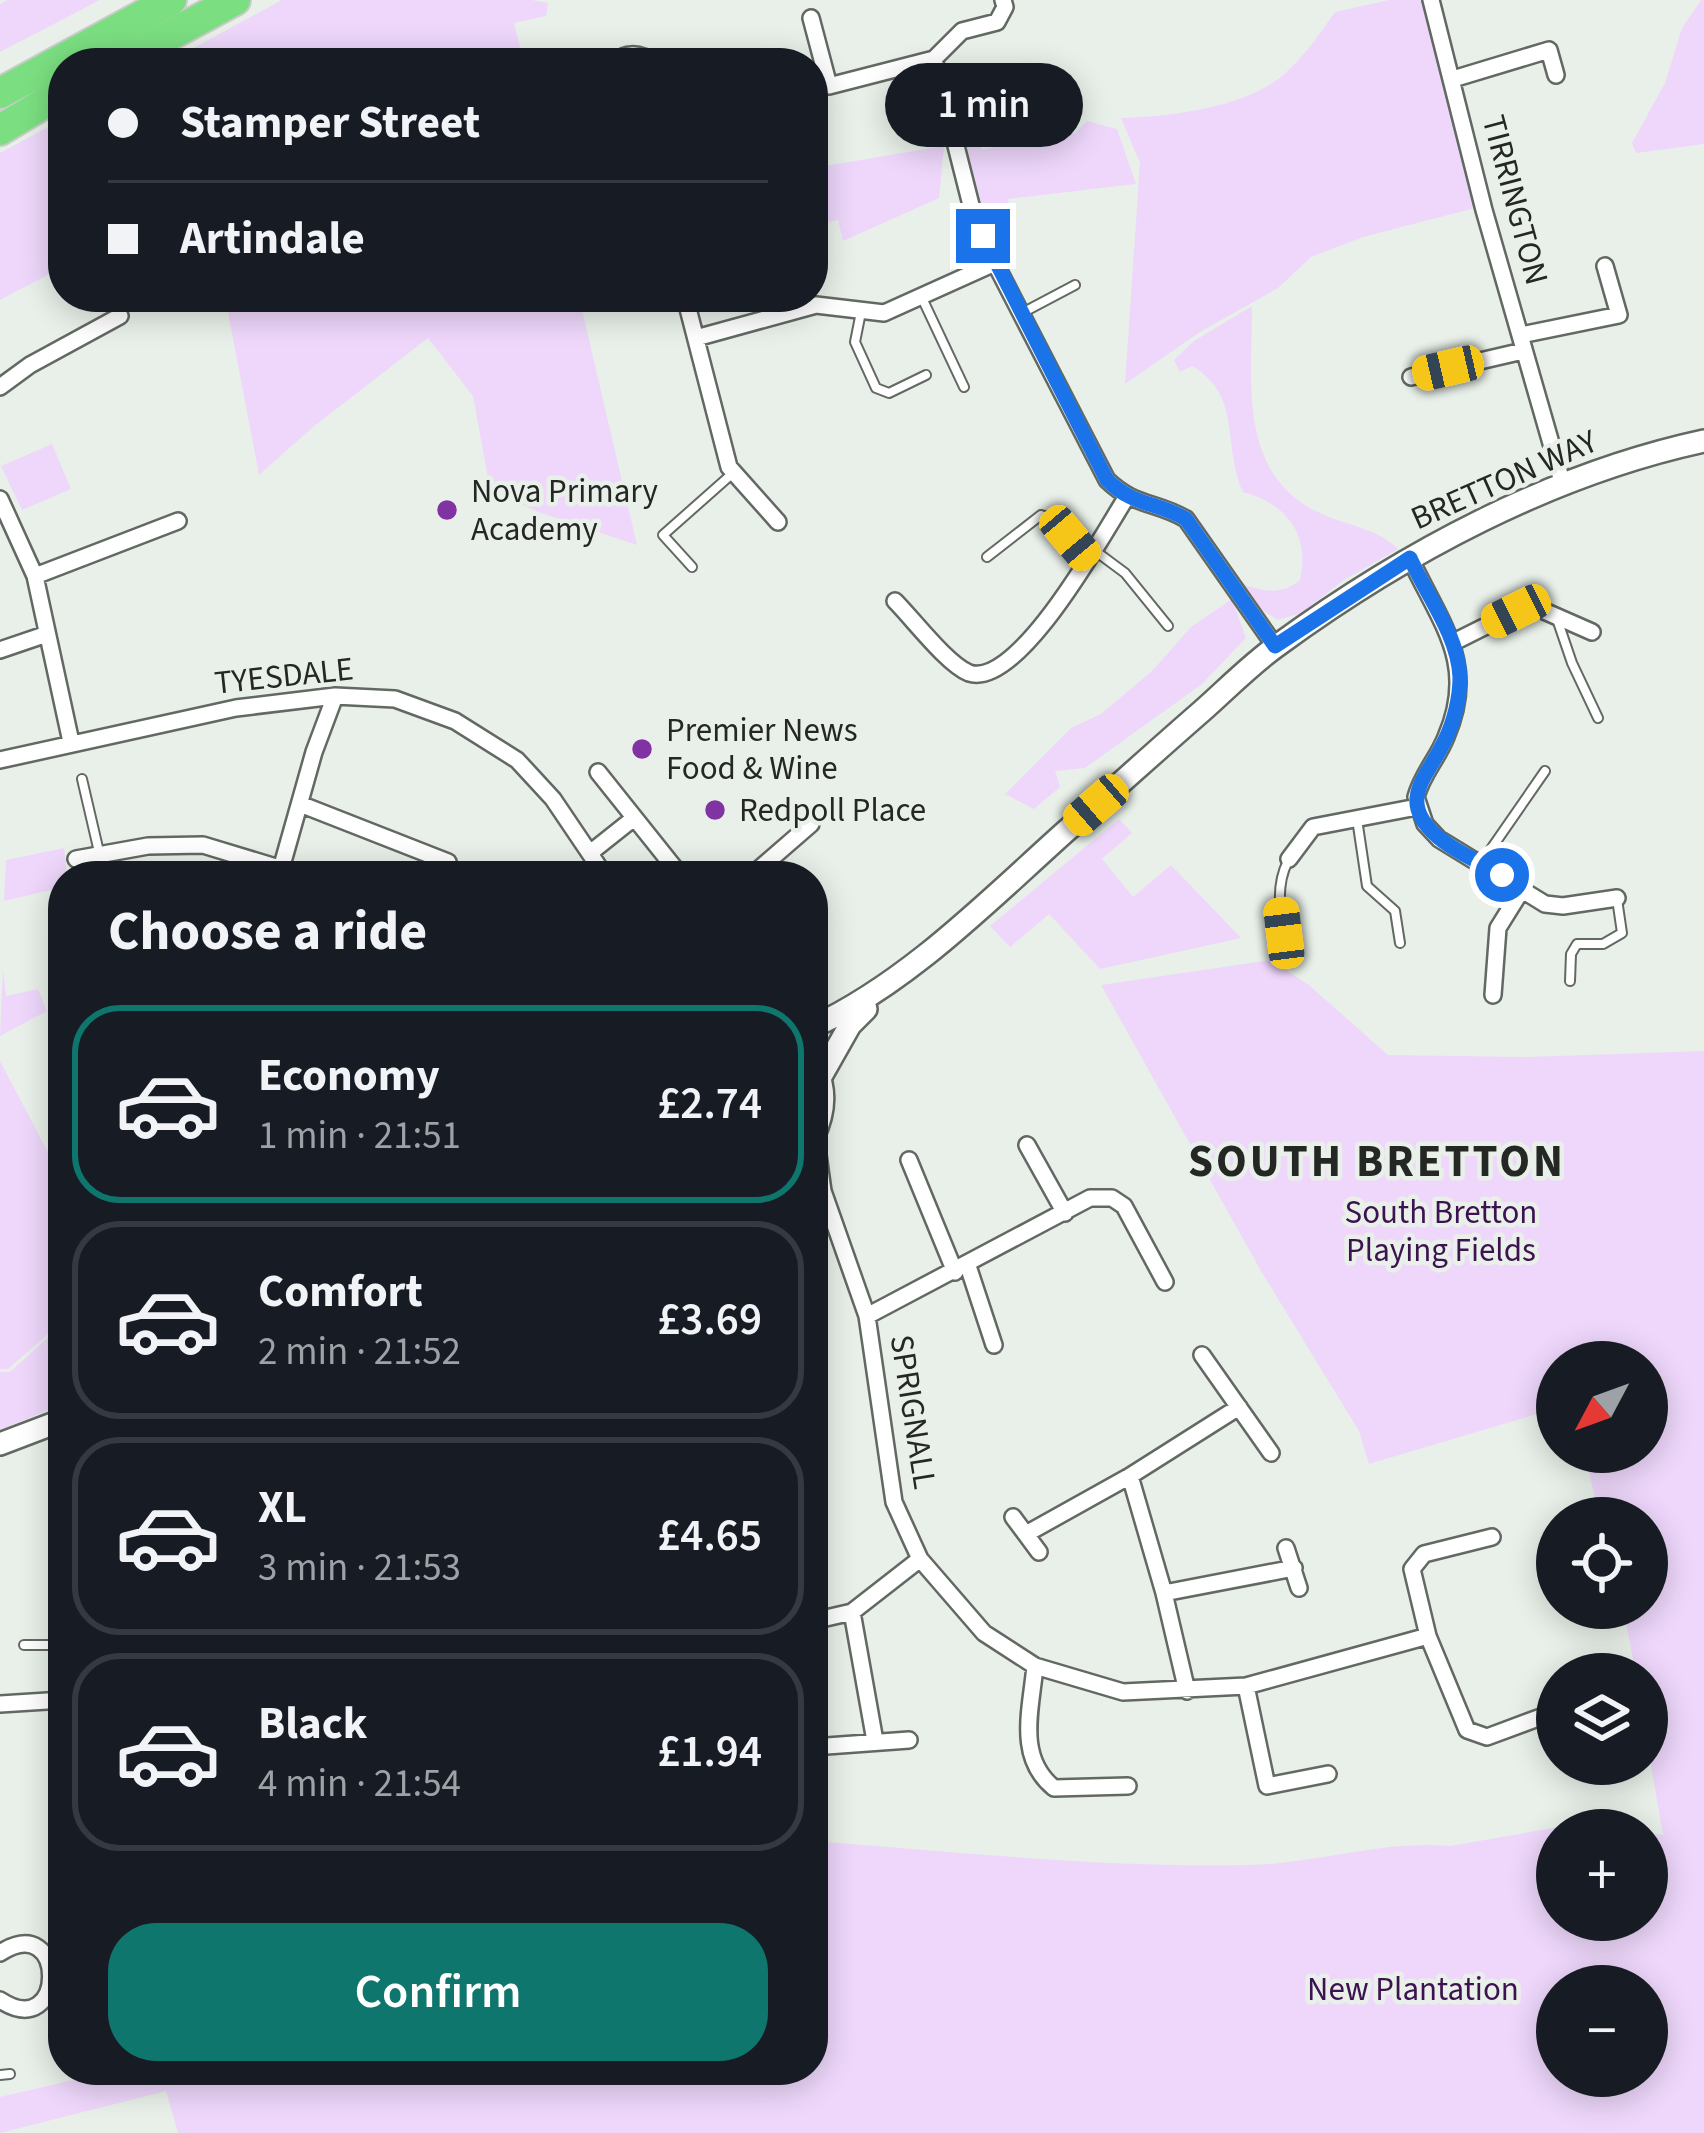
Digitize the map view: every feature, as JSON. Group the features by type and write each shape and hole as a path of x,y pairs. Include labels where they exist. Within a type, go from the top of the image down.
{"highway":[{"path":"83,48 171,0"},
{"path":"146,48 236,0"},
{"path":"0,93 48,67"},
{"path":"0,130 48,101"}],"street":[{"path":"828,82 829,86 934,59 962,31 997,22 1004,0"},
{"name":"TIRRINGTON","path":"1431,0 1484,210 1563,485"},
{"path":"811,18 819,48"},
{"name":"TIRRINGTON","path":"1453,79 1549,50 1556,75"},
{"path":"934,59 973,209 994,263 1107,480 1126,498 1166,508 1186,519 1275,646"},
{"path":"828,306 884,313 994,263"},
{"name":"TIRRINGTON","path":"1411,377 1619,315 1605,266"},
{"path":"689,312 729,467 778,522"},
{"path":"696,338 788,312"},
{"path":"0,387 30,365 121,316"},
{"name":"BRETTON WAY","path":"828,1055 850,1025 901,975 1275,646 1410,558 1563,485 1657,451 1704,440"},
{"path":"895,601 956,664 971,674 988,673 1013,659 1040,628 1126,498"},
{"path":"0,499 35,576 71,742"},
{"path":"35,576 178,520"},
{"path":"1410,558 1454,642 1460,675 1458,702 1445,740 1419,786 1417,807 1439,838 1545,904 1617,898"},
{"path":"1454,642 1516,611 1535,607 1592,632"},
{"path":"0,650 47,634"},
{"path":"282,861 335,696"},
{"name":"TYESDALE","path":"0,760 236,708 335,696 395,699 455,721 518,760 553,799 595,861"},
{"path":"598,772 669,861"},
{"path":"300,804 445,861"},
{"path":"1288,859 1313,826 1417,807"},
{"path":"590,853 634,818"},
{"path":"768,861 811,824"},
{"path":"76,859 99,852 202,845 248,861"},
{"path":"1493,994 1498,928 1521,891"},
{"name":"BRETTON WAY","path":"828,1021 901,975"},
{"path":"1027,1145 1065,1213"},
{"path":"909,1160 994,1345"},
{"name":"SPRIGNALL","path":"868,1316 1090,1198 1112,1198 1124,1206 1165,1282"},
{"name":"SPRIGNALL","path":"828,1213 868,1316 894,1502 920,1559 984,1633 1034,1666 1123,1692 1246,1686 1428,1636"},
{"path":"1202,1355 1271,1453"},
{"path":"1026,1534 1239,1407"},
{"path":"0,1444 48,1426"},
{"path":"1130,1476 1186,1691"},
{"path":"1013,1517 1039,1552"},
{"path":"1492,1537 1424,1554 1412,1569 1428,1636 1467,1730 1487,1737 1536,1719"},
{"path":"1286,1548 1299,1588"},
{"path":"828,1618 852,1612 920,1559"},
{"path":"1164,1593 1294,1568"},
{"path":"852,1612 875,1741"},
{"path":"1034,1666 1029,1751 1038,1775 1054,1788 1128,1786"},
{"path":"1246,1686 1267,1786 1328,1774"},
{"path":"0,1704 48,1701"},
{"path":"828,1746 909,1740"},
{"path":"0,1953 14,1945 35,1947 48,1960"},
{"path":"0,2000 12,2007 33,2006 48,1993"}],"lane":[{"path":"1021,314 1075,285"},
{"path":"921,296 964,387"},
{"path":"861,312 855,341 876,388 889,393 926,375"},
{"path":"692,567 663,535 734,472"},
{"path":"987,556 1041,515 1052,518 1090,554 1125,573 1168,626"},
{"path":"1556,615 1598,718"},
{"path":"1481,864 1546,771"},
{"path":"82,779 99,852"},
{"path":"1357,818 1367,886 1395,910 1400,943"},
{"path":"1288,859 1280,886 1284,933 1291,952"},
{"path":"1570,981 1571,954 1577,944 1603,944 1622,934 1617,898"},
{"path":"24,1646 48,1645"}],"green space":[{"path":"7,0 100,0 0,52 0,4"},
{"path":"282,0 548,3 546,16 514,23 520,48 194,48"},
{"path":"1389,0 1425,0 1479,207 1363,237 1311,257 1278,288 1200,332 1125,384 1140,163 1121,118 1183,113 1247,96 1289,69 1335,12"},
{"path":"1701,0 1704,144 1636,153 1632,143 1665,83 1682,28"},
{"path":"1087,121 1117,129 1136,184 1008,199 1013,226 989,234 966,152 970,134 983,150 1056,132 1075,133"},
{"path":"48,127 48,275 0,300 0,153"},
{"path":"944,146 939,198 843,241 838,220 828,222 828,165"},
{"path":"1252,306 1255,425 1275,477 1295,498 1322,514 1372,532 1398,549 1344,580 1301,613 1278,620 1257,607 1243,584 1273,591 1300,580 1298,535 1272,504 1243,492 1219,392 1192,366 1180,372 1174,360 1194,341"},
{"path":"228,312 583,312 637,545 538,512 490,489 473,396 428,338 259,475"},
{"path":"52,444 71,489 22,510 1,466"},
{"path":"1232,599 1246,638 1202,684 1085,768 1055,771 1060,787 1034,809 1005,794 1071,728 1101,714 1154,669 1191,627"},
{"path":"1119,819 1132,833 1102,859 1133,897 1171,865 1241,938 1100,969 1049,914 1010,947 990,926"},
{"path":"64,848 65,861 48,861 48,891 4,901 6,860"},
{"path":"1271,960 1310,986 1388,1055 1526,1057 1704,1051 1704,2133 178,2133 166,2091 0,2133 0,2097 52,2085 828,2085 828,1842 1086,1862 1251,1865 1401,1846 1450,1846 1536,1831 1536,1941 1668,1941 1668,1809 1659,1809 1654,1785 1668,1785 1668,1653 1632,1653 1627,1629 1668,1629 1668,1497 1595,1497 1589,1473 1668,1473 1668,1341 1536,1341 1536,1414 1369,1464 1359,1431 1261,1271 1101,985"},
{"path":"3,968 6,996 38,989 47,1011 0,1036"},
{"path":"0,1061 48,1152 48,1334 8,1369 0,1369"},
{"path":"48,1338 48,1410 0,1430 0,1372 10,1372"}],"place":[{"name":"Nova Primary Academy","path":"447,510"},
{"name":"Premier News Food & Wine","path":"642,749"},
{"name":"Redpoll Place","path":"715,810"}],"district":[{"name":"SOUTH BRETTON","path":"1377,1162"}],"route":[{"path":"983,236 1107,480 1126,498 1166,508 1186,519 1275,646 1410,558 1454,642 1460,675 1458,702 1445,740 1419,786 1417,807 1439,838 1502,875"}],"park label":[{"name":"South Bretton Playing Fields","path":"1441,1231"},
{"name":"New Plantation","path":"1413,1989"}]}
